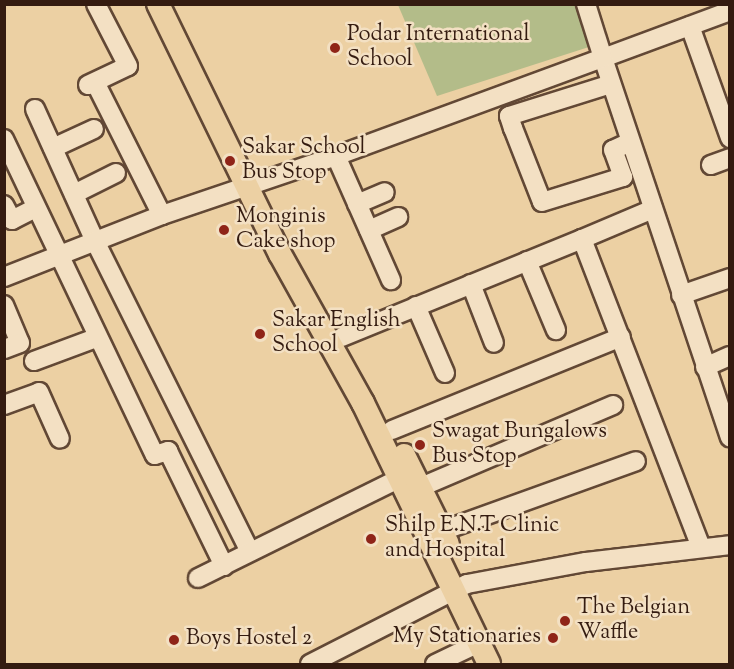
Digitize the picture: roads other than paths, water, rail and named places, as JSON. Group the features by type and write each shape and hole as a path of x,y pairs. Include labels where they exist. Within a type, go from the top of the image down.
{"main road":[{"path":"158,4 254,184 290,246 336,340 410,480 460,587 506,664"},
{"path":"175,4 254,184"},
{"path":"336,340 392,430 410,480 442,531 479,643 489,664"}],"street":[{"path":"96,4 128,66 93,86 162,215"},
{"path":"586,4 729,437"},
{"path":"4,278 162,215 336,156 729,11"},
{"path":"690,26 729,138"},
{"path":"612,84 509,116 542,202 623,177 613,150 630,142"},
{"path":"35,109 95,241 250,552"},
{"path":"53,148 94,129"},
{"path":"4,139 96,338 155,455 168,451 224,566"},
{"path":"336,156 391,280"},
{"path":"711,165 729,158"},
{"path":"74,194 116,173"},
{"path":"357,204 385,192"},
{"path":"4,205 12,220 36,208"},
{"path":"336,340 653,209"},
{"path":"369,230 398,217"},
{"path":"582,239 700,545"},
{"path":"527,261 556,330"},
{"path":"681,295 729,278"},
{"path":"471,284 494,343"},
{"path":"4,305 20,343 4,349"},
{"path":"416,306 445,373"},
{"path":"392,430 621,337"},
{"path":"34,361 96,338"},
{"path":"705,367 729,356"},
{"path":"4,405 39,392 60,439"},
{"path":"198,578 410,480 613,405"},
{"path":"442,531 636,461"},
{"path":"310,664 460,587 700,545 729,545"},
{"path":"435,664 479,643"}],"place":[{"name":"Podar International School","path":"335,48"},
{"name":"Sakar School Bus Stop","path":"230,161"},
{"name":"Monginis Cake shop","path":"224,230"},
{"name":"Sakar English School","path":"260,334"},
{"name":"Swagat Bungalows Bus Stop","path":"420,445"},
{"name":"Shilp E.N.T Clinic and Hospital","path":"371,539"},
{"name":"The Belgian Waffle","path":"565,621"},
{"name":"My Stationaries","path":"553,638"},
{"name":"Boys Hostel 2","path":"174,640"}]}
